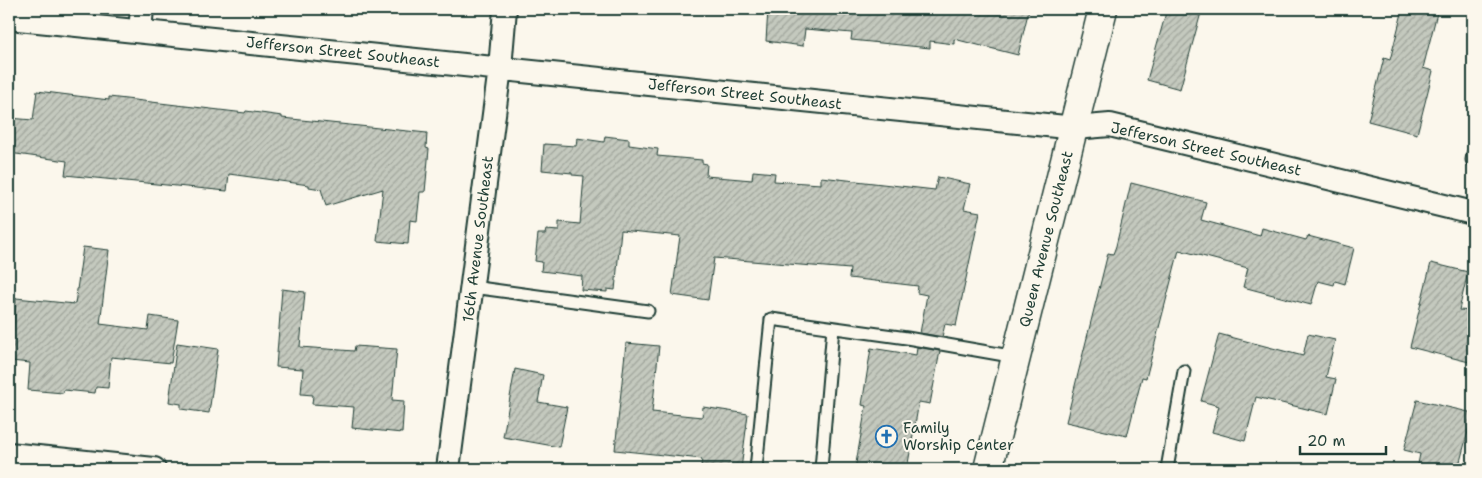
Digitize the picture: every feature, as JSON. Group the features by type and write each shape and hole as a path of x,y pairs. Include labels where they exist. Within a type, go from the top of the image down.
{"main road":[{"name":"Queen Avenue Southeast","path":"988,469 1075,128 1103,9"}],"street":[{"path":"140,31 142,9"},
{"name":"16th Avenue Southeast","path":"448,469 500,68 505,9"},
{"name":"Jefferson Street Southeast","path":"9,18 1075,128 1110,125 1473,213"},
{"path":"9,454 154,469"}],"lane":[{"path":"472,287 648,311"},
{"path":"756,469 771,319 1016,357"},
{"path":"821,469 833,328"},
{"path":"1167,469 1184,371"}],"building":[{"path":"768,9 1029,9 1018,55 954,39 954,44 930,41 930,48 851,40 852,33 805,29 803,46 766,41"},
{"path":"1167,9 1202,9 1180,89 1147,80"},
{"path":"1403,9 1438,9 1423,68 1433,71 1417,134 1368,121 1384,58 1390,60"},
{"path":"37,91 109,100 109,97 245,113 246,111 282,116 282,118 427,133 426,148 429,149 425,192 420,192 417,221 410,220 408,244 377,241 383,189 326,206 321,189 309,187 309,185 229,174 227,191 65,175 67,161 9,153 9,118 33,120"},
{"path":"605,136 629,139 629,145 658,149 657,156 702,160 702,163 707,164 706,176 752,180 753,171 775,173 774,181 821,184 821,177 935,190 938,177 970,184 964,209 980,212 956,326 945,324 942,337 920,333 927,295 917,293 918,286 849,278 850,269 714,258 708,300 672,295 680,236 621,230 615,290 607,289 607,292 581,290 582,276 541,271 542,262 535,261 538,234 545,234 546,230 559,231 559,222 580,224 584,176 542,170 544,144 576,146 577,138 604,142"},
{"path":"1131,183 1206,202 1201,220 1260,236 1262,228 1306,240 1308,236 1354,248 1345,284 1335,281 1334,285 1318,281 1311,305 1243,287 1248,268 1179,250 1146,378 1142,377 1127,436 1066,422 1108,253 1113,254 1116,246"},
{"path":"83,247 109,250 100,324 148,330 150,316 178,320 171,363 111,357 108,388 96,387 95,393 64,390 63,393 28,390 30,363 11,361 16,298 75,304"},
{"path":"1431,263 1468,272 1459,310 1473,311 1473,363 1410,347"},
{"path":"282,289 305,292 300,347 354,351 355,346 397,349 392,400 404,401 402,433 352,428 354,407 312,404 313,395 301,394 303,369 276,367"},
{"path":"1219,334 1303,356 1308,334 1335,340 1326,377 1336,379 1328,414 1256,397 1245,441 1212,432 1219,406 1201,401"},
{"path":"177,343 218,349 209,413 181,409 181,404 169,402"},
{"path":"626,343 659,346 652,412 702,417 703,407 748,414 741,469 701,466 702,459 615,450"},
{"name":"Family Worship Center","path":"917,347 940,351 930,404 919,402 907,469 855,469 866,406 862,405 871,348 916,355"},
{"path":"515,369 543,375 538,402 567,407 559,447 503,437"},
{"path":"1417,400 1473,413 1458,469 1417,469 1420,454 1404,450"}],"place":[{"name":"Family Worship Center","path":"887,437"}]}
